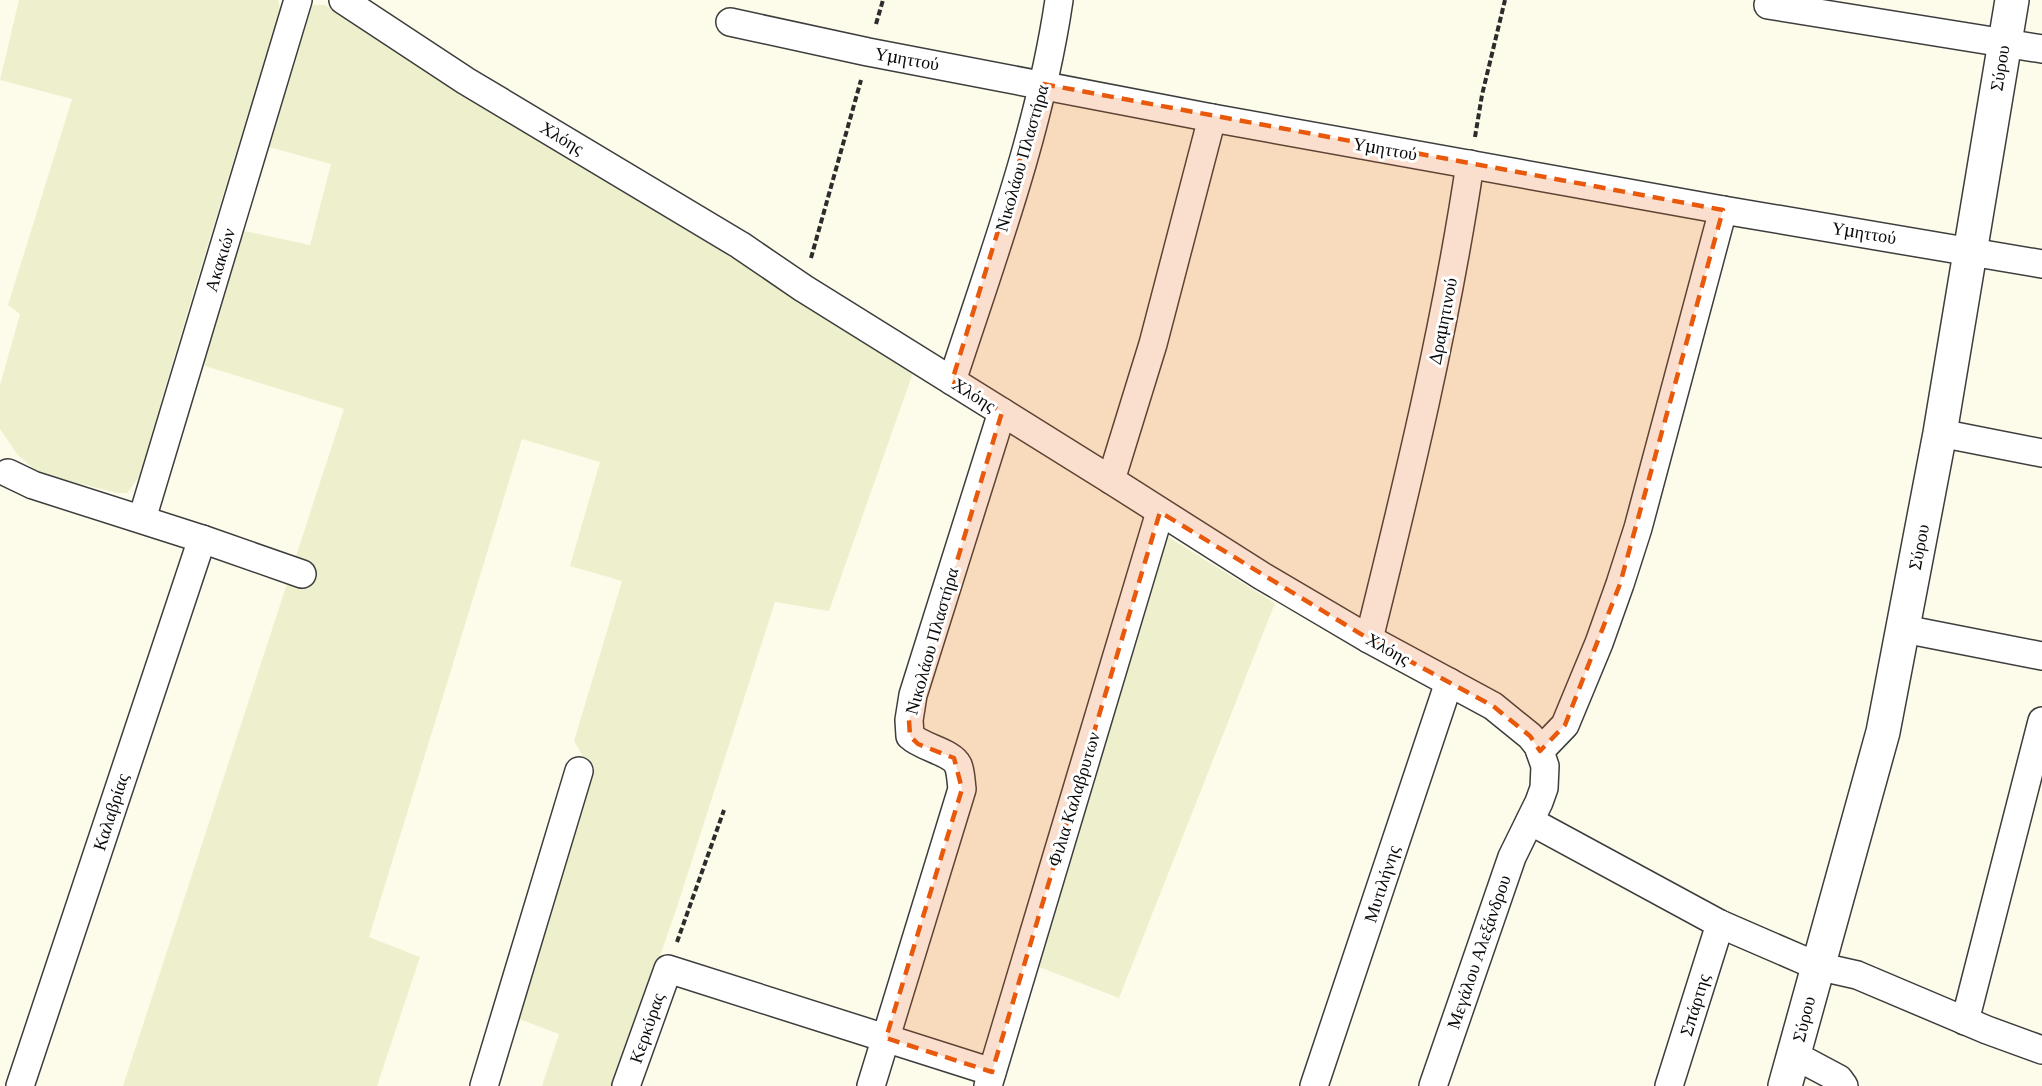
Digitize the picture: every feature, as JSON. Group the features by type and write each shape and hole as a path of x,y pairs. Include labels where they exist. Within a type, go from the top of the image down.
{"street":[{"name":"Ακακιών","path":"142,519 298,0"},
{"name":"Χλόης","path":"343,0 466,81 740,245 803,288 1262,576 1369,639 1504,712 1530,736 1540,751"},
{"name":"Νικολάου Πλαστήρα","path":"952,381 1005,220 1043,84 1059,0"},
{"name":"Σύρου","path":"1785,1086 1883,732 1940,433 2012,0"},
{"path":"1768,5 2042,49"},
{"name":"Υμηττού","path":"730,22 868,52 1212,118 1723,210 1971,250 2042,264"},
{"path":"1111,480 1153,344 1212,118"},
{"name":"Δραμητινού","path":"1369,639 1435,365 1457,254 1470,164"},
{"path":"1723,210 1638,528 1599,643 1565,725 1540,751 1545,766 1545,777 1539,802 1530,820 1720,924 1817,966 1857,975 1965,1021 2042,1050"},
{"name":"Νικολάου Πλαστήρα","path":"871,1086 962,789 959,767 954,758 918,744 910,736 909,720 913,695 1002,412"},
{"path":"1940,433 2042,453"},
{"path":"3,474 202,538 302,574"},
{"name":"Φιλια Καλαβρυτων","path":"990,1079 1160,512"},
{"name":"Καλαβρίας","path":"20,1086 202,538"},
{"path":"1904,629 2042,656"},
{"name":"Μυτιλήνης","path":"1314,1086 1449,682"},
{"path":"1965,1021 2042,721"},
{"path":"484,1086 579,771"},
{"name":"Μεγάλου Αλεξάνδρου","path":"1433,1086 1512,857 1530,820"},
{"name":"Σπάρτης","path":"1668,1086 1720,924"},
{"path":"668,969 886,1038 990,1079"},
{"name":"Κερκύρας","path":"626,1086 668,969"},
{"path":"1794,1055 1839,1079 1844,1086"}],"path":[{"path":"803,288 883,0"},
{"path":"1470,164 1482,95 1505,0"},
{"path":"668,969 724,810"}],"highlighted area":[{"path":"1043,84 1723,210 1620,584 1565,725 1540,751 1530,736 1493,706 1369,639 1160,512 992,1072 886,1038 962,789 954,758 918,744 910,736 909,720 1002,412 952,381"}],"green space":[{"path":"19,0 278,0 280,9 139,477 127,493 117,493 38,473 17,454 0,429 0,385 20,314 8,305 72,99 0,80"},
{"path":"305,5 325,5 914,370 829,611 775,602 677,907 615,1086 542,1086 559,1034 514,1017 590,768 574,741 622,581 570,566 600,462 522,439 369,937 420,957 377,1086 123,1086 344,409 205,366 199,355 235,229 310,245 331,164 261,145"},
{"path":"1165,535 1275,603 1119,998 1039,967"}]}
